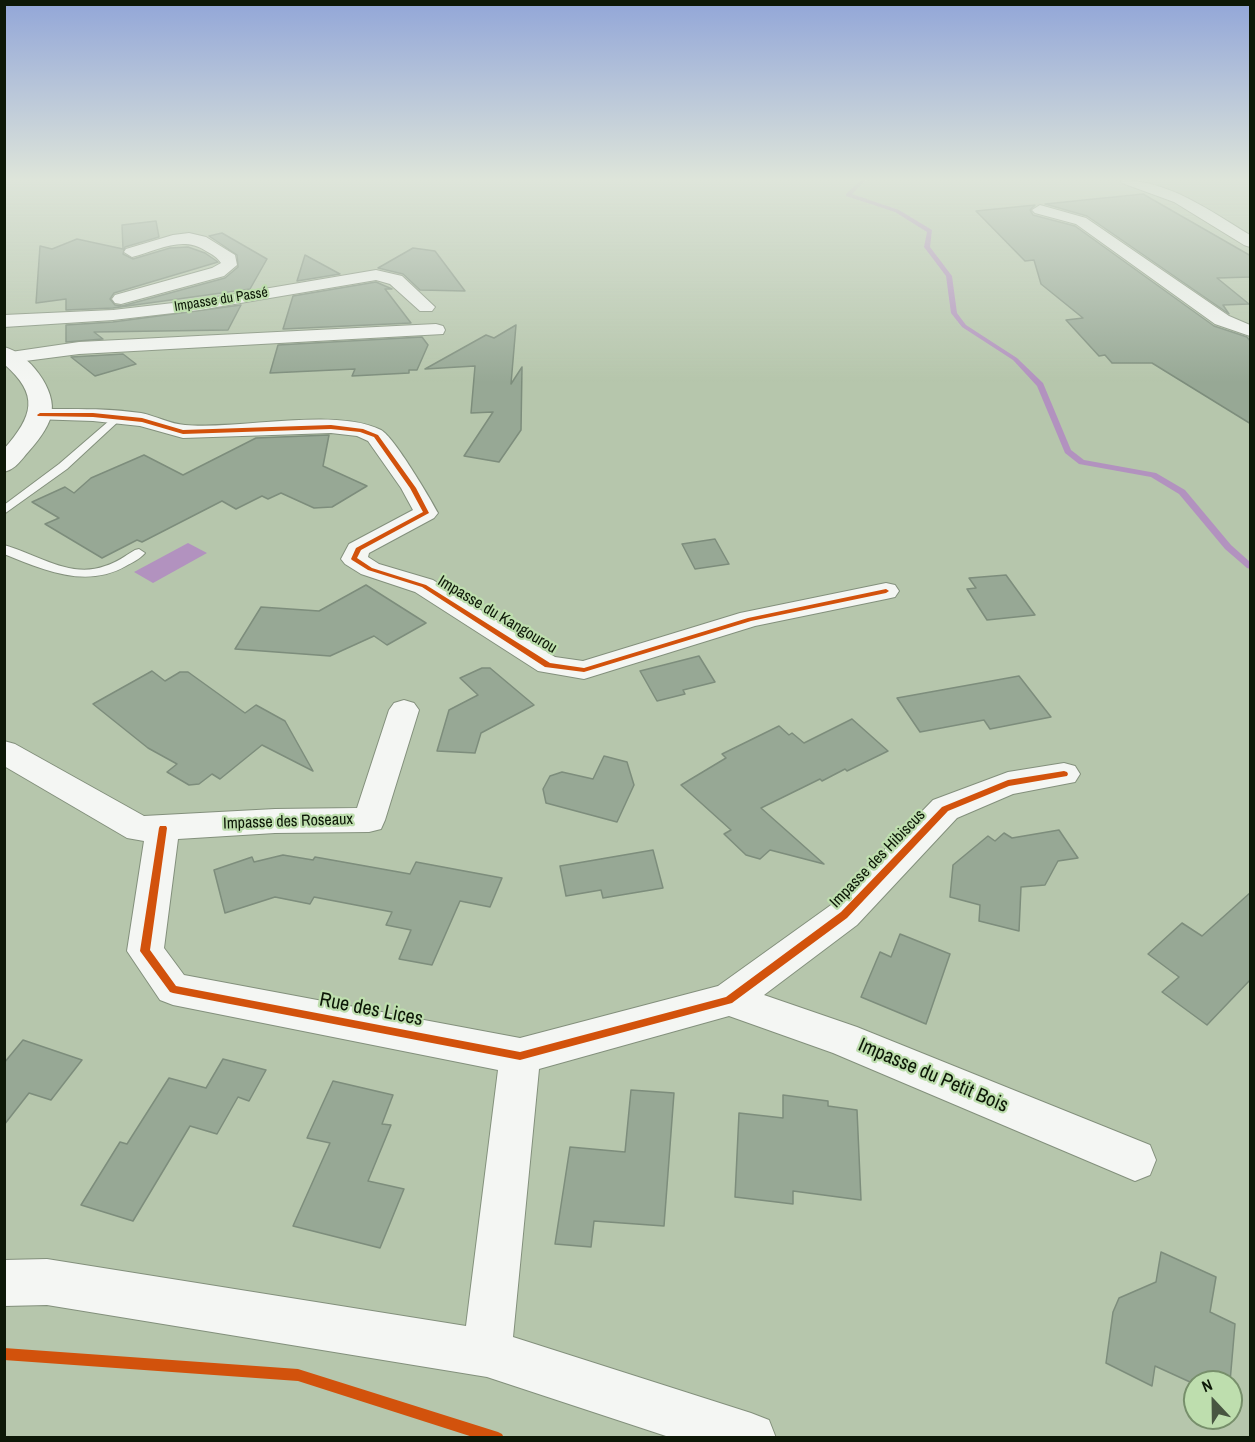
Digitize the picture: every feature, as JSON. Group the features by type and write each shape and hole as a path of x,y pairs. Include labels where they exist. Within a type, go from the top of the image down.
{"street":[{"path":"132,252 148,247"},
{"path":"49,320 218,272 230,265 229,258 213,247"},
{"path":"1118,247 1222,320 1251,331"},
{"name":"Impasse du Passé","path":"4,321 113,315 199,304 376,275 396,280 426,307"},
{"path":"6,356 79,348 436,330"},
{"path":"4,465 28,437 40,415 39,394 30,375 6,356"},
{"name":"Impasse du Kangourou","path":"40,415 117,417 142,420 183,432 331,427 361,430 376,436 413,488 426,513 358,549 354,559 370,569 424,586 548,665 584,669 750,619 886,591"},
{"name":"Impasse des Roseaux","path":"163,828 275,821 369,820 404,710"},
{"path":"4,752 139,829 163,828"},
{"name":"Impasse des Hibiscus","path":"729,1000 844,915 945,809 1008,783 1064,774"},
{"name":"Rue des Lices","path":"163,828 145,951 174,989 520,1056 729,1000"},
{"name":"Impasse du Petit Bois","path":"729,1000 843,1039 1135,1160"},
{"path":"487,1353 520,1056"},
{"path":"4,1283 47,1282 487,1353 751,1437"}],"lane":[{"path":"4,511 82,452 117,417"},
{"path":"4,549 46,566 82,573 109,570 139,553"}],"shaded area":[{"path":"188,543 207,553 153,583 134,572"}],"building":[{"path":"40,247 125,247 123,254 133,259 170,248 189,247 205,253 218,262 114,293 110,299 115,305 122,306 225,278 238,267 237,255 226,247 247,247 267,259 250,289 113,308 66,310 66,299 36,303"},
{"path":"1012,247 1105,247 1214,326 1247,337 1251,342 1251,424 1152,363 1112,363 1105,355 1099,356 1066,320 1083,318 1041,284 1034,260 1025,261"},
{"path":"1132,247 1236,247 1251,256 1251,277 1217,278 1249,304 1223,305 1229,314"},
{"path":"413,248 435,251 465,291 420,290 403,274 378,268"},
{"path":"305,255 340,274 297,281"},
{"path":"376,282 392,289 385,289 411,323 283,329 293,296"},
{"path":"241,305 228,330 94,332 103,339 66,342 66,325 113,322"},
{"path":"516,325 511,384 522,367 521,430 499,462 464,456 493,412 471,413 475,366 425,369 486,335 494,338"},
{"path":"422,337 428,345 417,370 409,370 409,373 352,376 355,369 270,373 278,345"},
{"path":"123,354 136,364 95,376 71,357"},
{"path":"329,435 323,466 367,486 332,507 314,508 281,493 268,499 262,496 236,509 222,501 142,542 137,540 102,558 45,524 59,518 32,502 65,487 74,493 91,478 144,455 183,475 256,438"},
{"path":"715,539 729,564 695,569 682,544"},
{"path":"1006,575 1035,615 987,620 967,589 976,588 969,578"},
{"path":"366,585 426,623 387,645 374,636 330,656 235,649 261,607 319,611"},
{"path":"699,656 715,682 683,690 685,694 657,701 640,671"},
{"path":"482,668 490,668 534,705 481,733 475,753 437,751 449,710 478,695 460,678"},
{"path":"152,671 165,681 180,672 188,672 245,713 256,705 285,721 313,771 262,745 220,779 212,774 199,784 189,785 167,772 177,764 148,748 93,704"},
{"path":"1019,676 1051,717 990,729 984,720 920,732 897,698"},
{"path":"852,719 888,751 847,771 845,769 822,781 820,779 761,808 824,864 770,850 760,859 746,855 724,834 731,830 681,785 726,758 722,754 779,726 789,735 792,733 804,743"},
{"path":"604,756 627,762 634,785 617,822 546,803 543,789 550,776 562,772 593,779"},
{"path":"1059,830 1078,858 1058,861 1045,885 1021,887 1019,931 979,921 980,905 950,897 953,865 988,836 995,841 1004,833 1012,838"},
{"path":"653,850 663,888 603,898 601,890 566,896 560,866"},
{"path":"283,855 313,860 315,857 410,874 416,862 502,878 490,907 460,901 432,965 399,959 411,930 386,925 392,912 314,897 310,904 275,897 225,913 214,870 252,857 254,862"},
{"path":"1251,892 1251,979 1207,1025 1162,992 1179,977 1148,954 1182,923 1202,936"},
{"path":"900,934 950,954 926,1024 861,997 880,952 891,957"},
{"path":"23,1040 82,1060 51,1100 29,1093 4,1125 4,1063"},
{"path":"223,1059 266,1070 249,1101 238,1097 217,1134 190,1126 133,1221 81,1205 120,1142 127,1144 169,1078 206,1088"},
{"path":"333,1081 393,1095 382,1124 391,1125 368,1181 404,1189 380,1248 293,1226 330,1143 307,1138"},
{"path":"631,1090 674,1093 664,1226 594,1221 591,1247 555,1244 570,1147 625,1152"},
{"path":"783,1095 828,1101 828,1106 857,1110 861,1200 793,1191 793,1204 735,1197 739,1113 783,1118"},
{"path":"1161,1252 1216,1277 1210,1312 1235,1324 1231,1370 1183,1370 1183,1379 1155,1366 1152,1386 1106,1363 1113,1312 1119,1298 1156,1282"}],"waterway":[{"path":"927,247 949,276 954,313 964,326 1015,359 1040,385 1068,451 1082,462 1153,475 1182,492 1228,547 1250,566"}],"cycle path":[{"path":"40,415 93,415 142,420 183,432 331,427 361,430 376,436 413,488 426,513 358,549 354,559 370,569 424,586 548,665 584,670 750,619 886,591"},
{"path":"163,828 145,951 173,989 520,1056 729,1000 844,915 945,809 1008,783 1064,774"},
{"path":"4,1354 298,1375 498,1438"}]}
